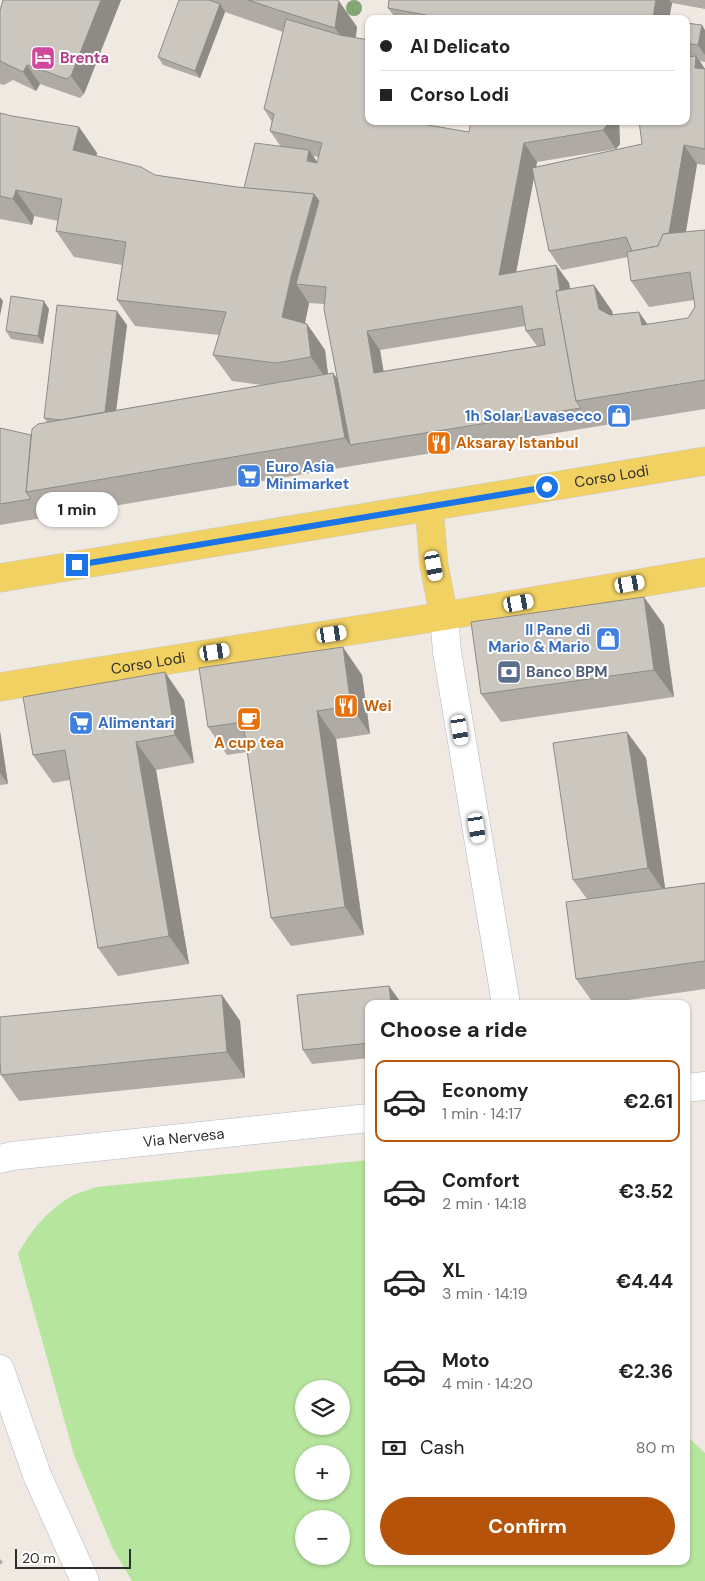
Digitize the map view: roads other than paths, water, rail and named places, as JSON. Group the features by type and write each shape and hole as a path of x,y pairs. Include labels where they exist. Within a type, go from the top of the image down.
{"main road":[{"name":"Corso Lodi","path":"0,578 705,462"},
{"path":"429,507 434,566 444,616"},
{"name":"Corso Lodi","path":"0,687 705,572"}],"street":[{"path":"444,616 447,652 505,1000"},
{"path":"690,1088 705,1086"},
{"name":"Via Nervesa","path":"0,1159 22,1154 365,1118"},
{"path":"0,1369 40,1482 85,1581"}],"place":[{"name":"Brenta","path":"43,58"},
{"name":"1h Solar Lavasecco","path":"619,416"},
{"name":"Aksaray Istanbul","path":"439,443"},
{"name":"Euro Asia Minimarket","path":"249,476"},
{"name":"Il Pane di Mario & Mario","path":"608,639"},
{"name":"Banco BPM","path":"509,672"},
{"name":"Wei","path":"346,706"},
{"name":"A cup tea","path":"249,719"},
{"name":"Alimentari","path":"81,723"}]}
